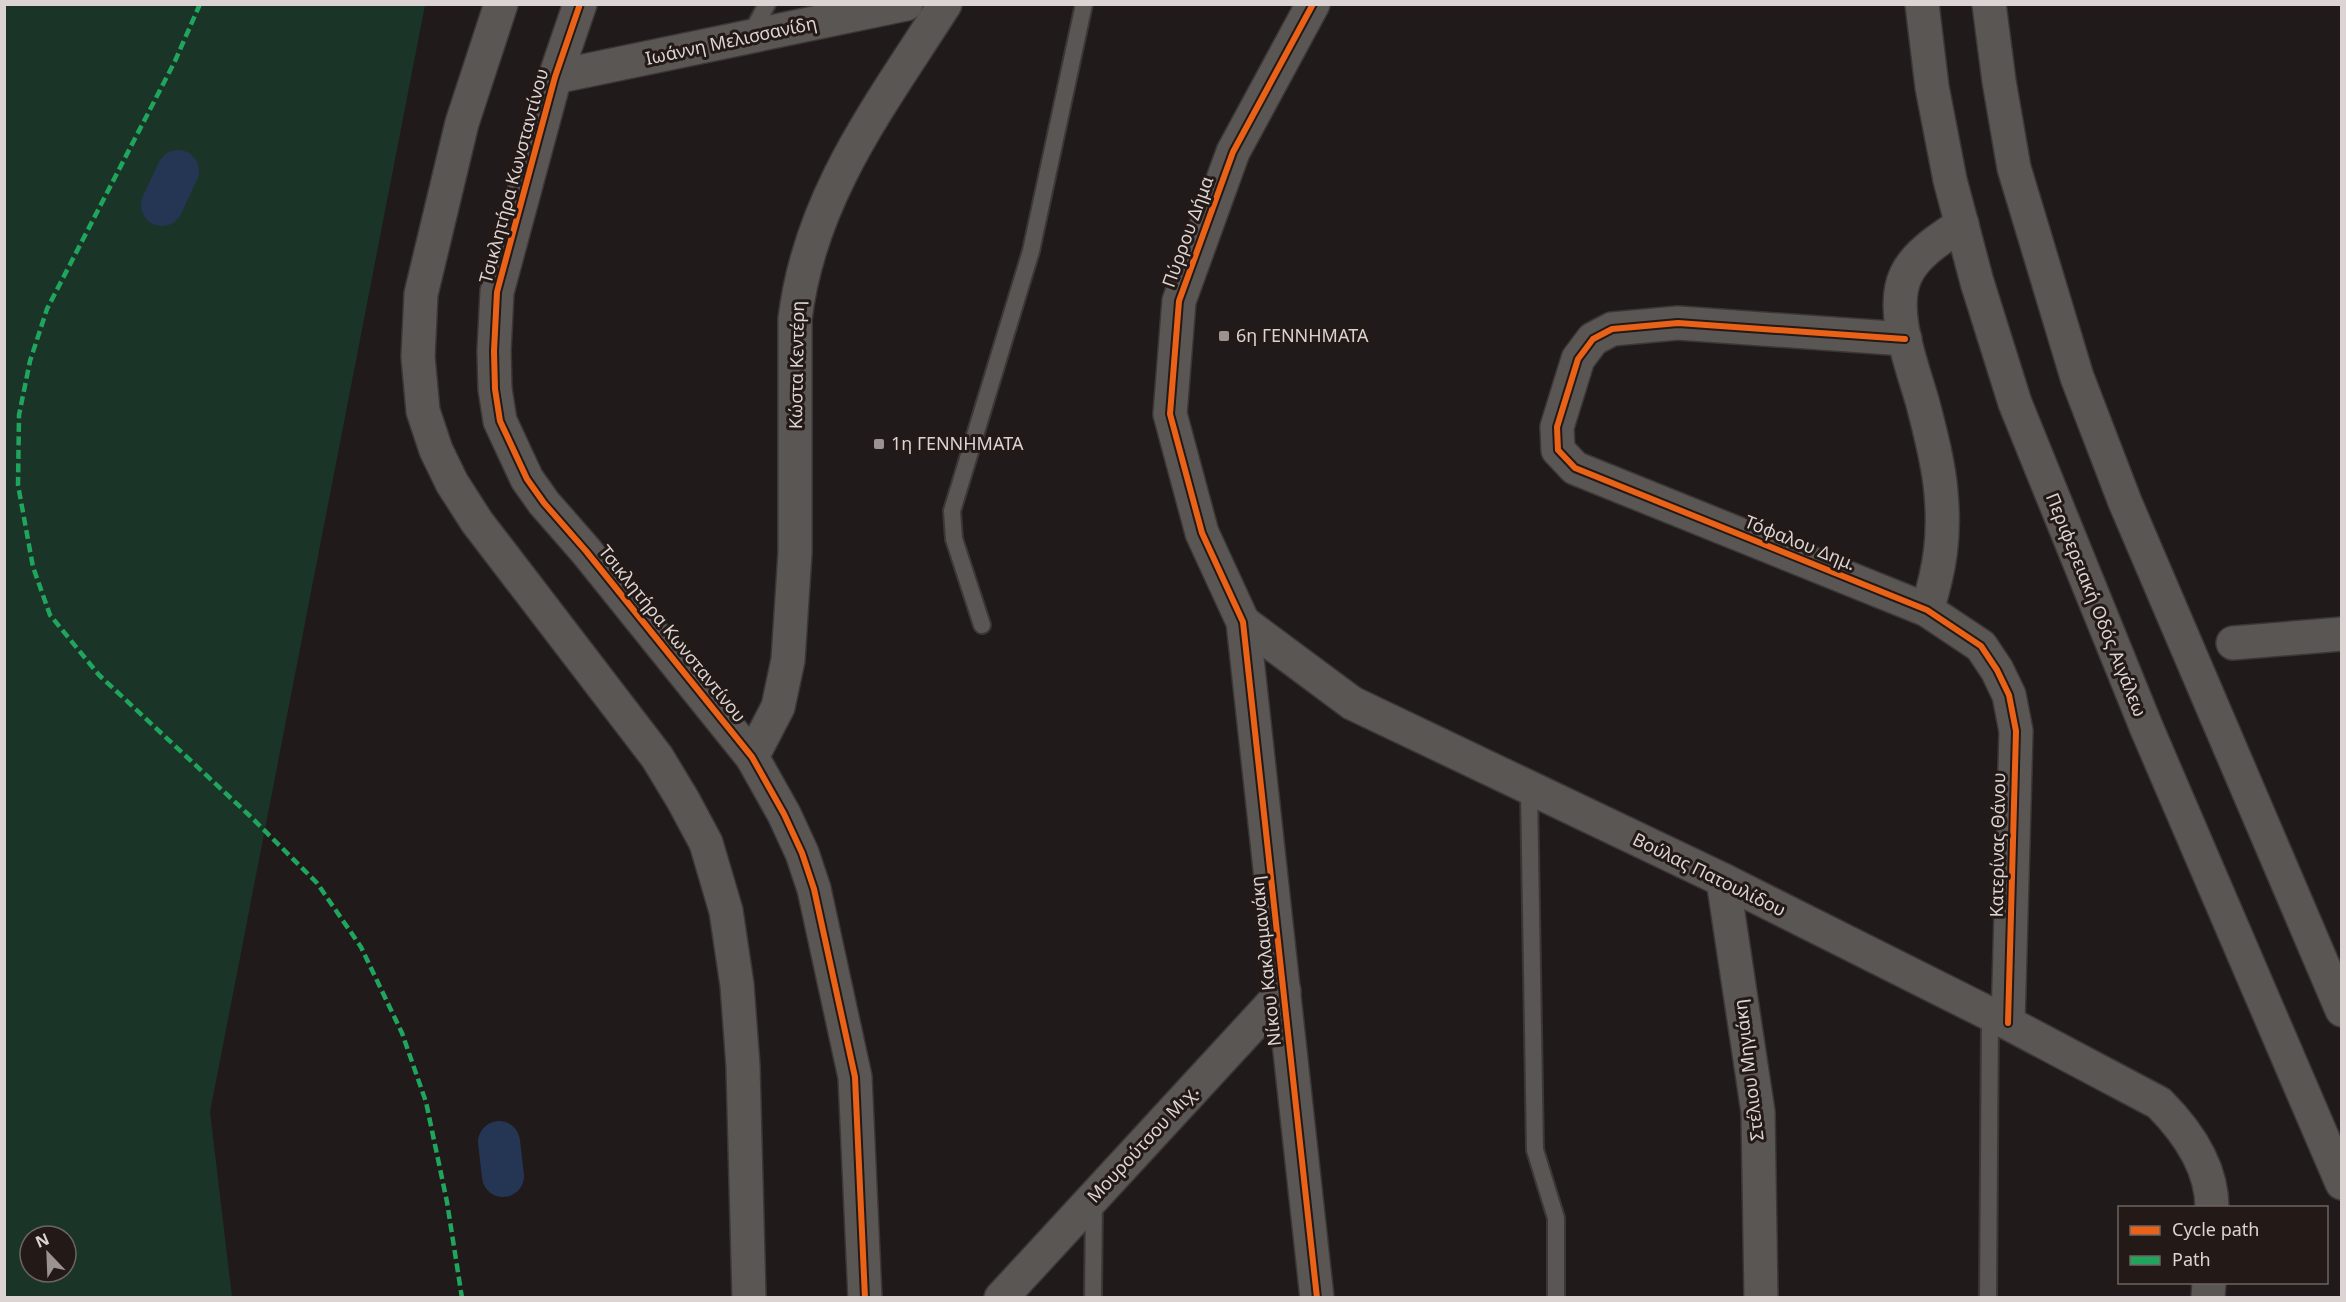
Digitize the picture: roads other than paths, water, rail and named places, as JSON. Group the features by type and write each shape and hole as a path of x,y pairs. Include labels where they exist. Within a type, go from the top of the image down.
{"street":[{"path":"501,4 462,123 421,294 418,357 423,411 436,450 452,483 477,522 657,757 684,800 706,843 726,911 737,985 743,1066 749,1298"},
{"name":"Τσικλητήρα Κωνσταντίνου","path":"580,4 555,77 497,292 494,351 495,389 500,421 527,479 544,503 586,551 752,757 784,814 802,853 814,889 855,1077 865,1298"},
{"name":"Ιωάννη Μελισσανίδη","path":"555,77 906,4"},
{"name":"Κώστα Κεντέρη","path":"752,757 778,707 788,660 795,553 795,319 799,286 817,222 848,156 945,4"},
{"name":"Πύρρου Δήμα","path":"1244,622 1202,533 1170,414 1179,302 1233,152 1313,4"},
{"name":"Περιφερειακή Οδός Αιγάλεω","path":"1922,4 1934,99 1950,180 1977,282 2015,403 2147,729 2342,1183"},
{"path":"1989,4 2014,168 2077,377 2139,535 2342,1010"},
{"path":"1927,610 1939,571 1943,531 1941,492 1899,308 1905,275 1926,249 1962,224"},
{"name":"Τόφαλου Δημ.","path":"1905,339 1678,323 1612,329 1593,339 1578,359 1557,427 1558,450 1575,468 1927,610 1981,646 1997,670"},
{"name":"Βούλας Πατουλίδου","path":"1244,622 1352,703 1529,790 1723,880 1999,1019 2159,1103 2178,1122 2191,1140 2206,1171 2212,1206"},
{"name":"Νίκου Κακλαμανάκη","path":"1244,622 1317,1298"},
{"path":"2233,643 2342,634"},
{"name":"Κατερίνας Θάνου","path":"1997,670 2009,695 2016,731 1999,1019"},
{"name":"Στέλιου Μηγιάκη","path":"1723,880 1758,1112 1761,1298"},
{"name":"Μουρούτσου Μιχ.","path":"1001,1298 1284,991"}],"lane":[{"path":"750,37 767,4"},
{"path":"981,625 954,539 952,511 1031,252 1084,4"},
{"path":"1529,790 1535,1150 1556,1218 1556,1298"},
{"path":"1988,1298 1999,1019"},
{"path":"1093,1298 1094,1197"}],"waterway":[{"path":"162,205 178,171"},
{"path":"499,1142 503,1176"}],"place":[{"name":"6η ΓΕΝΝΗΜΑΤΑ","path":"1224,336"},
{"name":"1η ΓΕΝΝΗΜΑΤΑ","path":"879,444"}]}
